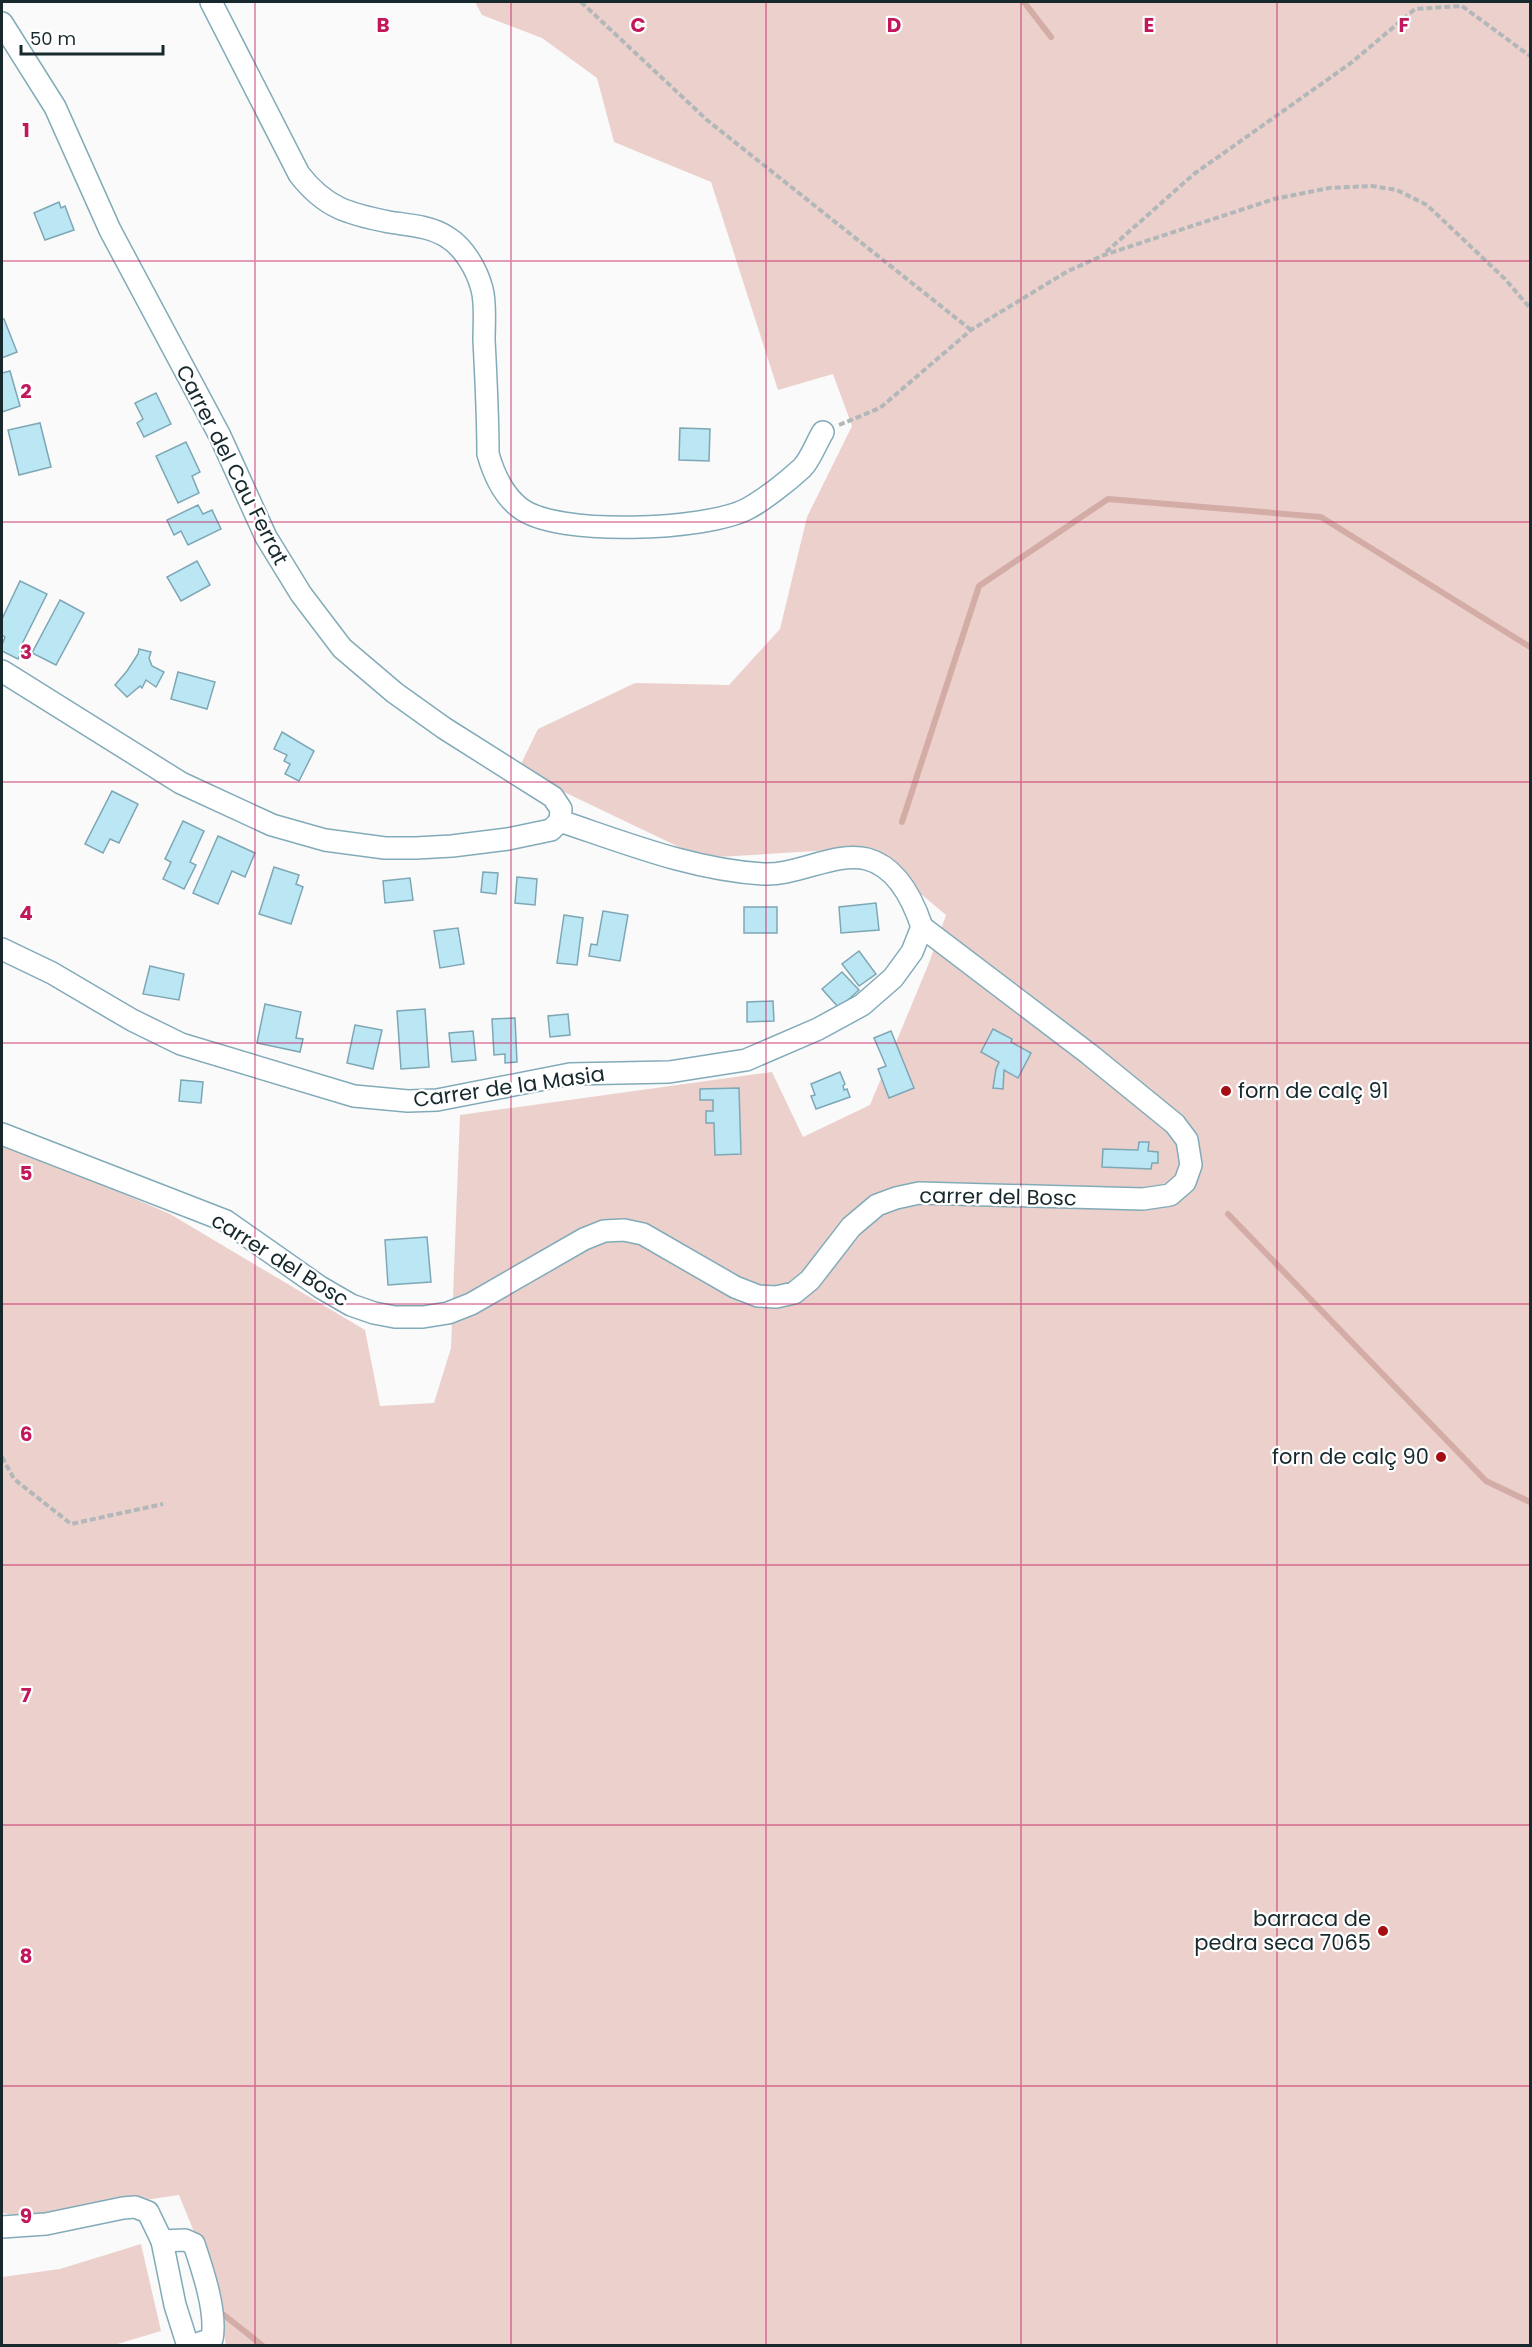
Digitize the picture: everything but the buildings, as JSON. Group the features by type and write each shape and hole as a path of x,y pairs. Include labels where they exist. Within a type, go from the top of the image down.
{"street":[{"path":"211,2 271,122 299,174 312,191 326,203 344,211 432,230 447,237 470,261 482,290 488,454 494,475 521,509 563,524 598,526 656,526 693,523 733,514 758,503 803,467 823,432"},
{"name":"Carrer del Cau Ferrat","path":"2,23 55,107 110,230 219,436 266,537 301,594 342,648 395,693 444,728 553,797 561,809 560,821"},
{"path":"2,671 181,783 272,825 315,837 385,848 452,846 540,833 551,830 560,821 645,850 710,867 765,874 798,870 840,859 866,859 886,868 901,885 915,904 922,927"},
{"name":"Carrer de la Masia","path":"2,949 52,973 132,1020 181,1044 354,1096 408,1101 446,1098 570,1074 669,1072 746,1060 818,1029 862,1005 893,978 912,952 922,927"},
{"name":"carrer del Bosc","path":"2,1134 226,1221 320,1287 351,1305 395,1317 423,1317 448,1313 471,1304 584,1239 604,1231 624,1230 643,1234 735,1287 758,1296 776,1296 794,1293 810,1280 851,1227 877,1206 896,1198 919,1193 1143,1199 1170,1195 1185,1182 1191,1165 1189,1149 1187,1140 1175,1124 1089,1054 922,927"},
{"path":"2,2227 46,2224 123,2208 135,2207 148,2212 162,2241 175,2306 189,2346 212,2340 214,2329 206,2282 194,2244 185,2240 162,2241"}],"path":[{"path":"581,2 707,120 971,330"},
{"path":"1104,255 1194,174 1351,63 1415,9 1462,6 1530,56"},
{"path":"823,432 880,408 971,330 1068,272 1104,255 1274,199 1329,188 1372,186 1397,190 1427,205 1505,279 1530,308"},
{"path":"2,1456 14,1479 71,1524 163,1504"}],"shaded area":[{"path":"475,2 1530,2 1530,2345 226,2345 210,2271 179,2195 28,2217 2,2213 2,1141 170,1214 365,1330 380,1406 434,1403 451,1348 460,1115 772,1072 803,1137 870,1105 929,963 946,915 866,848 702,858 518,770 538,729 635,683 729,685 780,629 807,517 852,426 833,374 778,390 711,182 614,142 597,78 542,38 482,15"},
{"path":"141,2244 161,2331 114,2345 2,2345 2,2277 60,2269"}],"waterway":[{"path":"1024,2 1051,37"},
{"path":"902,822 979,586 1108,499 1321,517 1530,647"},
{"path":"1228,1214 1486,1481 1530,1502"},
{"path":"224,2315 263,2346"}],"place":[{"name":"forn de calç 91","path":"1226,1091"},
{"name":"forn de calç 90","path":"1441,1457"},
{"name":"barraca de pedra seca 7065","path":"1383,1931"}]}
